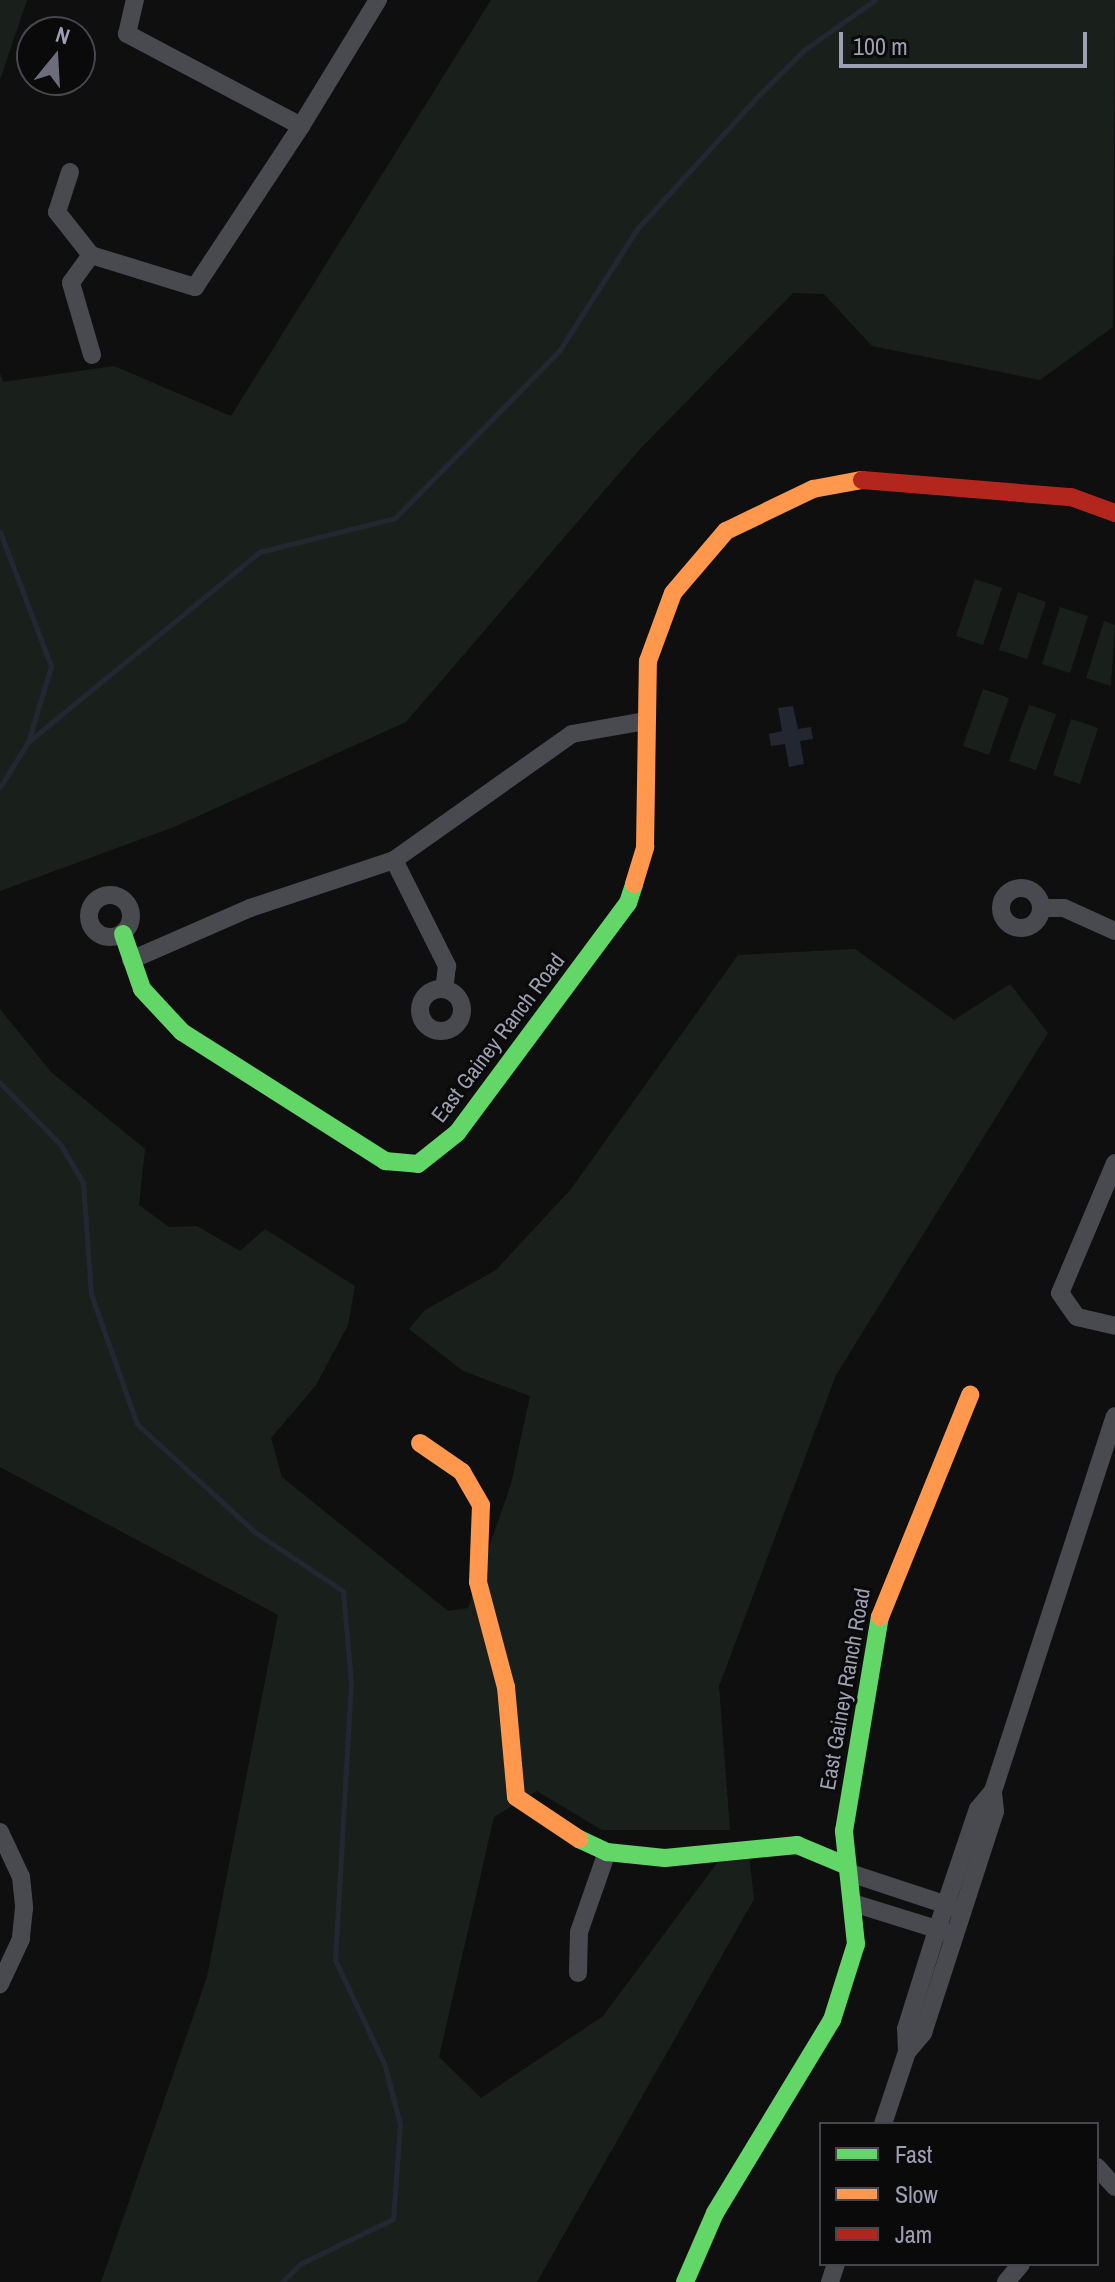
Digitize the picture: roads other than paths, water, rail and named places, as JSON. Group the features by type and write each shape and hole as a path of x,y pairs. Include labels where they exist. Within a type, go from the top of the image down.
{"street":[{"path":"135,0 127,34 301,126"},
{"path":"70,172 57,212 91,255 195,287 301,126 378,0"},
{"path":"91,255 71,283 92,355"},
{"name":"East Gainey Ranch Road","path":"123,934 131,960 156,1009 182,1032 385,1161 418,1164 457,1133 628,903 645,847 648,661 673,593 699,557 750,514 852,480 918,477 1071,497 1115,513"},
{"path":"131,960 250,908 394,860 572,734 646,721"},
{"path":"394,860 447,966 444,989"},
{"path":"1041,908 1064,908 1115,931"},
{"path":"1115,1163 1060,1293 1077,1317 1115,1326"},
{"name":"East Gainey Ranch Road","path":"685,2282 715,2213 832,2020 856,1944 846,1815 886,1588 970,1395"},
{"path":"884,2122 907,2052 923,2033 946,1932 995,1811 993,1791 1115,1416"},
{"path":"420,1443 462,1472 481,1505 478,1582 506,1687 516,1797 553,1826 607,1852 665,1858 797,1845 848,1869 954,1908"},
{"path":"0,1832 21,1877 24,1908 21,1939 0,1984"},
{"path":"578,1973 579,1932 607,1852"},
{"path":"853,1903 946,1932"},
{"path":"1006,2282 1019,2266"}],"waterway":[{"path":"28,742 259,552 395,518 559,351 637,229 758,96 804,50 875,0"},
{"path":"0,532 51,666 28,742 0,787"},
{"path":"0,1083 61,1145 83,1183 91,1294 137,1424 255,1532 343,1591 351,1682 335,1960 384,2063 400,2124 393,2219 300,2264 282,2282"}]}
